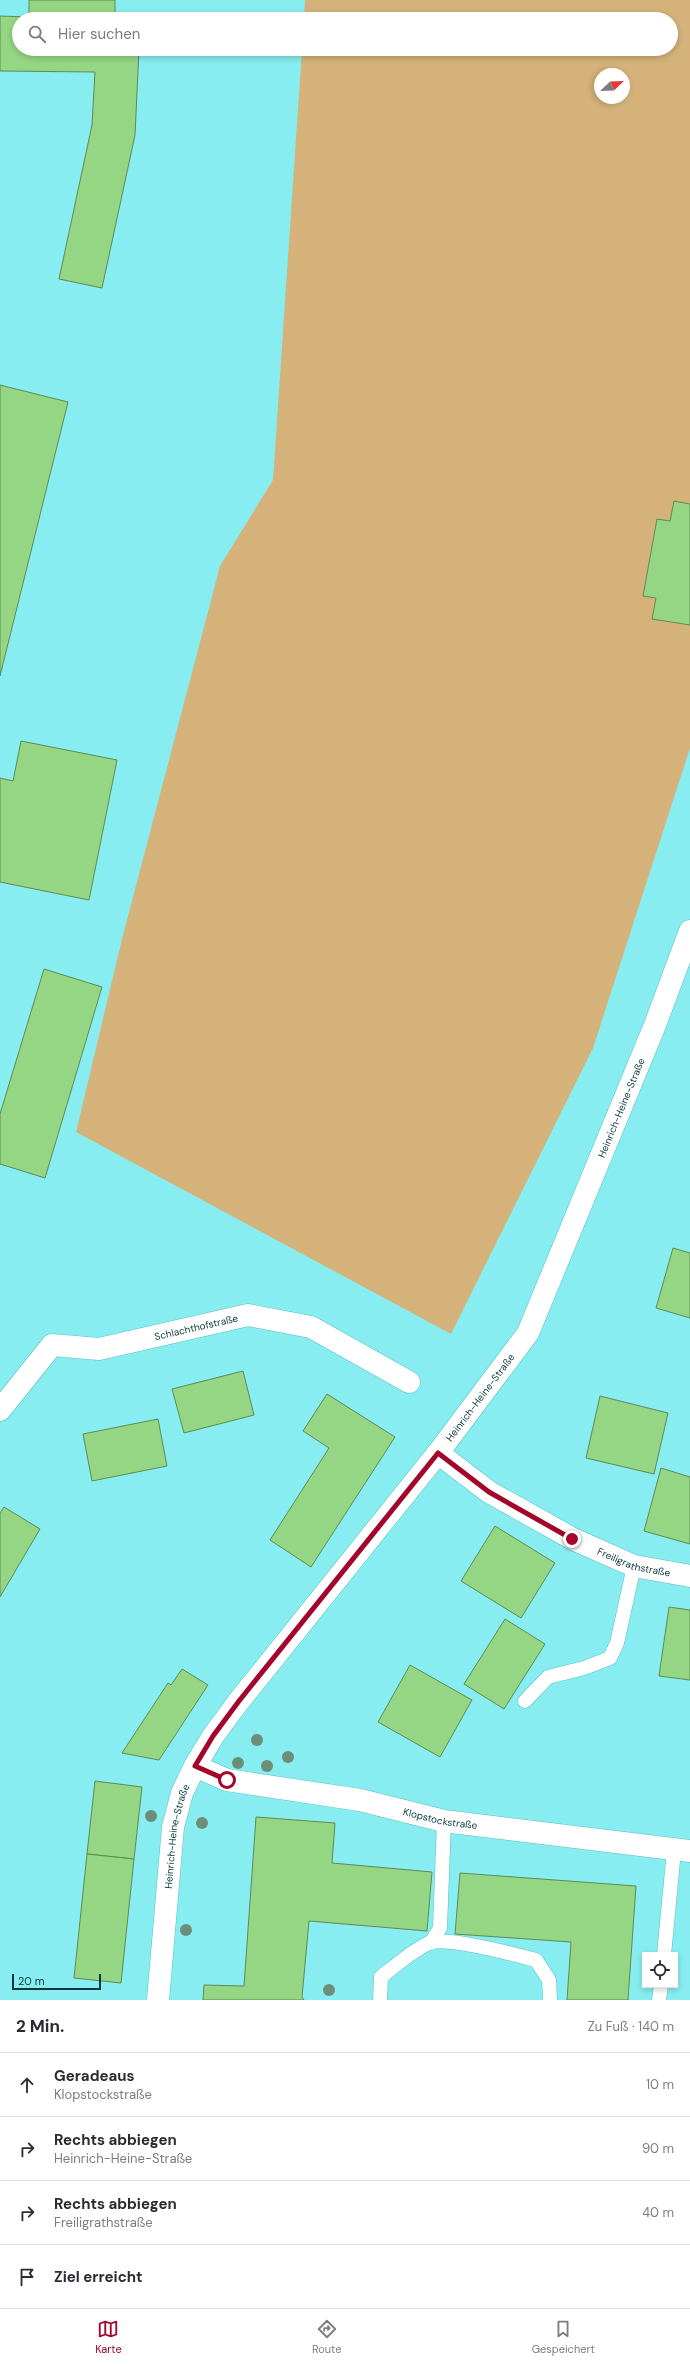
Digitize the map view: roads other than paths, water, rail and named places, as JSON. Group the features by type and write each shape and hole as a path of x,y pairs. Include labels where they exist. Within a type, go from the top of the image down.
{"street":[{"name":"Heinrich-Heine-Straße","path":"158,2000 173,1827 182,1793 195,1766 213,1736 239,1701 438,1453 528,1333 655,1025 690,931"},
{"name":"Schlachthofstraße","path":"0,1410 52,1345 99,1349 248,1315 311,1328 409,1382"},
{"name":"Freiligrathstraße","path":"438,1453 489,1492 572,1539 634,1566 690,1576"},
{"name":"Klopstockstraße","path":"195,1766 227,1780 360,1800 444,1821 682,1850"}],"lane":[{"path":"525,1701 548,1677 584,1668 610,1658 617,1642 634,1566"},
{"path":"380,2000 381,1977 404,1959 431,1943 440,1928 444,1821"},
{"path":"665,1952 682,1850"},
{"path":"431,1943 495,1950 536,1960 550,1980 550,2000"},
{"path":"659,2000 660,1988"}]}
